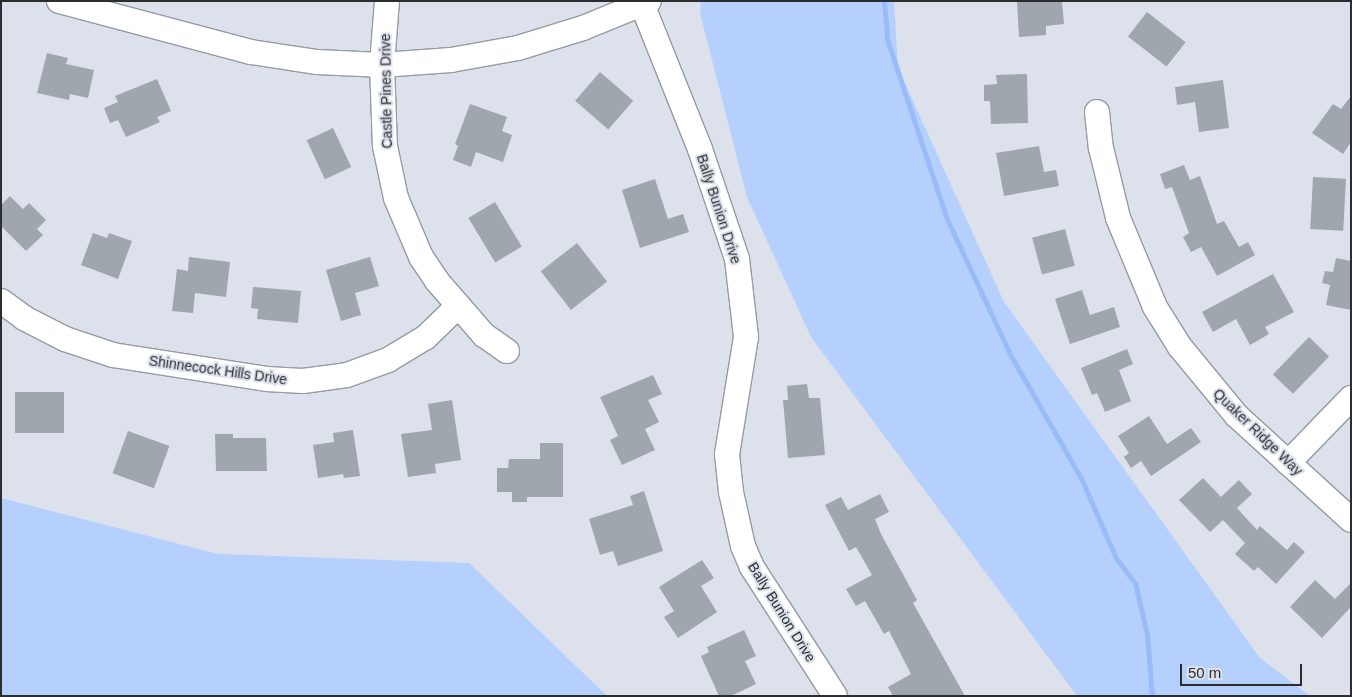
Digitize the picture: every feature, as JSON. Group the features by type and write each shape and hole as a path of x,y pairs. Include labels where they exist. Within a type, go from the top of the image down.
{"street":[{"path":"59,1 251,52 317,62 382,65 451,60 518,48 584,28 646,3"},
{"name":"Castle Pines Drive","path":"387,1 382,65 385,146 396,198 421,256 458,306 484,335 507,351"},
{"name":"Bally Bunion Drive","path":"646,3 700,149 737,259 746,337 728,454 731,492 744,546 752,567 835,696"},
{"name":"Quaker Ridge Way","path":"1097,112 1101,148 1118,218 1155,306 1180,347 1209,385 1288,463 1351,520"},
{"name":"Shinnecock Hills Drive","path":"1,301 24,318 65,339 114,355 266,379 303,381 346,375 388,360 426,337 458,306"},
{"path":"1288,463 1351,398"}],"shaded area":[{"path":"701,1 894,1 898,68 1004,302 1260,658 1310,696 1077,696 811,337 747,197 700,13"},
{"path":"1,498 218,554 469,563 607,696 1,696"}],"building":[{"path":"1017,1 1062,1 1064,24 1046,26 1046,35 1019,37"},
{"path":"1147,12 1186,42 1167,67 1128,36"},
{"path":"47,53 68,58 66,64 94,70 88,98 70,94 69,100 37,93"},
{"path":"600,72 633,101 608,130 575,101"},
{"path":"1027,74 1028,123 991,124 990,101 984,101 984,85 997,84 996,75"},
{"path":"157,79 171,111 157,117 160,122 126,137 118,120 110,123 104,108 118,102 115,96"},
{"path":"1223,80 1229,128 1199,132 1195,102 1177,105 1175,87"},
{"path":"1351,96 1351,142 1343,154 1312,133 1333,104 1341,109"},
{"path":"470,104 507,117 502,131 512,135 503,162 476,152 471,167 453,160 458,146 455,144"},
{"path":"333,128 351,167 325,179 307,140"},
{"path":"1039,146 1044,172 1056,170 1059,186 1004,196 996,153"},
{"path":"1184,165 1190,180 1200,176 1217,224 1224,221 1239,247 1248,242 1255,255 1217,276 1201,247 1191,252 1183,237 1189,233 1172,187 1165,189 1160,174"},
{"path":"1313,177 1346,179 1343,231 1310,229"},
{"path":"655,179 668,219 683,214 689,232 640,248 622,190"},
{"path":"10,196 23,209 29,203 46,220 37,229 43,235 26,251 1,226 1,205"},
{"path":"495,202 522,247 495,263 468,218"},
{"path":"1065,229 1075,266 1042,275 1032,238"},
{"path":"93,233 107,238 109,233 132,241 118,279 81,265"},
{"path":"577,243 607,282 571,310 541,271"},
{"path":"189,257 230,262 226,297 195,293 193,313 172,311 177,269 188,271"},
{"path":"370,257 379,286 355,293 361,315 341,321 326,270"},
{"path":"1336,258 1351,261 1351,310 1326,305 1330,285 1322,283 1325,271 1333,272"},
{"path":"1273,274 1294,312 1265,327 1269,334 1250,345 1236,319 1213,332 1202,312"},
{"path":"253,287 301,291 298,323 257,319 258,309 251,308"},
{"path":"1082,290 1090,315 1114,307 1120,327 1070,344 1055,299"},
{"path":"1309,337 1329,356 1293,394 1273,374"},
{"path":"1127,349 1133,364 1119,370 1131,401 1105,412 1097,393 1092,395 1081,368"},
{"path":"653,375 662,394 648,400 659,422 645,429 655,450 622,465 610,440 618,436 600,397"},
{"path":"807,384 809,398 820,398 825,455 788,458 783,400 788,400 787,386"},
{"path":"15,392 64,392 64,433 15,433"},
{"path":"452,400 461,460 435,464 436,473 408,477 401,434 432,430 428,404"},
{"path":"1149,416 1167,444 1191,428 1201,442 1151,476 1141,461 1131,468 1124,457 1129,453 1118,436"},
{"path":"353,430 360,476 344,478 343,474 318,478 313,445 334,442 333,433"},
{"path":"128,431 169,446 154,488 113,473"},
{"path":"215,434 233,434 233,438 266,438 267,471 216,471"},
{"path":"540,443 563,443 563,497 527,497 527,502 512,502 512,492 497,492 497,468 508,468 509,459 540,459"},
{"path":"1203,478 1221,497 1239,480 1252,494 1237,508 1257,530 1260,526 1287,550 1294,542 1305,552 1276,584 1258,567 1254,571 1235,554 1245,543 1223,520 1210,532 1179,500"},
{"path":"644,491 663,551 618,566 613,551 600,555 589,519 633,505 630,496"},
{"path":"880,494 889,512 875,519 881,534 917,600 913,603 965,696 893,696 888,687 911,674 889,631 884,634 865,601 856,606 846,589 872,575 856,547 849,551 825,505 841,497 848,510"},
{"path":"702,560 714,578 701,586 717,612 678,638 664,617 674,611 659,587"},
{"path":"1315,580 1335,599 1351,583 1351,607 1322,638 1290,607"},
{"path":"744,630 756,656 745,661 756,684 731,696 719,696 701,656 709,652 707,647"}],"waterway":[{"path":"884,1 887,39 947,219 1011,356 1081,478 1116,558 1135,583 1147,634 1152,696"}]}
